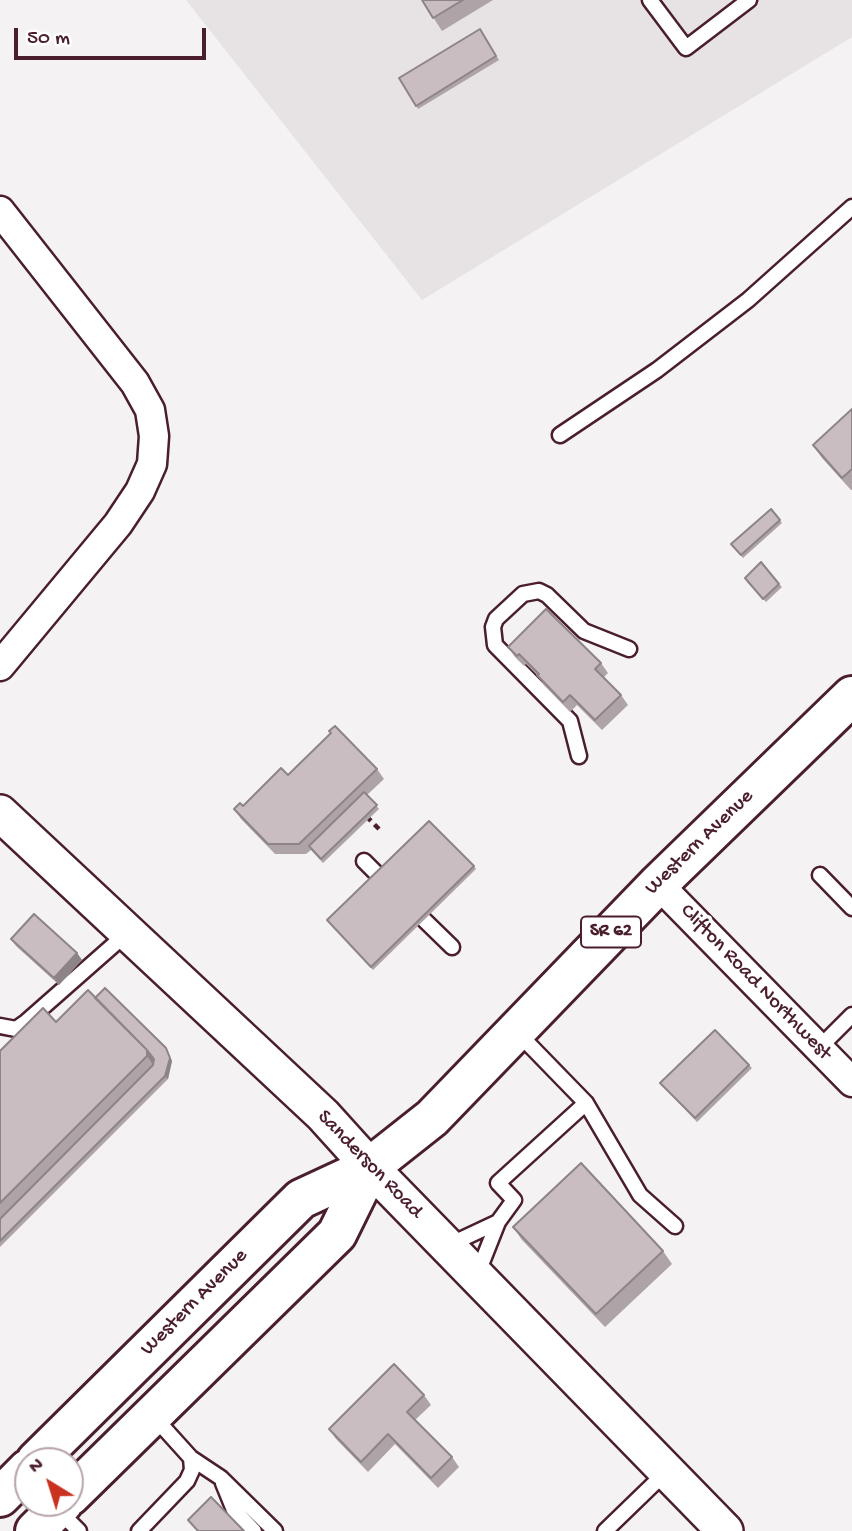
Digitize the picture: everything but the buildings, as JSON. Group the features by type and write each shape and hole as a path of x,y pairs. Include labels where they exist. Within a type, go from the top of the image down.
{"main road":[{"name":"Western Avenue","path":"84,1460 300,1199 370,1167 432,1118 658,884 852,696"},
{"name":"Western Avenue","path":"84,1471 152,1415 337,1234 370,1167"}],"street":[{"path":"0,211 135,383 149,410 154,436 152,464 140,491 118,524 0,666"},
{"name":"Sanderson Road","path":"0,813 323,1115 370,1167 725,1531"},
{"name":"Clifton Road Northwest","path":"658,884 852,1082"}],"lane":[{"path":"650,0 686,48 749,0"},
{"path":"560,435 657,370 748,300 852,207"},
{"path":"579,756 570,721 495,645 493,627 496,619 523,594 539,592 547,595 584,631 629,649"},
{"path":"364,861 452,947"},
{"path":"820,875 852,908"},
{"path":"0,1026 16,1029 26,1022 127,934"},
{"path":"818,1048 852,1015"},
{"path":"515,1030 586,1103 640,1195 675,1226"},
{"path":"477,1277 498,1222 514,1200 498,1183 586,1103"},
{"path":"447,1246 498,1222"},
{"path":"152,1415 191,1458 221,1478 275,1531"},
{"path":"139,1531 187,1481 192,1470 191,1458"},
{"path":"605,1531 667,1471"},
{"path":"221,1478 233,1510 254,1531"}],"path":[{"path":"363,813 379,830"}],"shaded area":[{"path":"186,0 852,0 852,37 422,300"}]}
